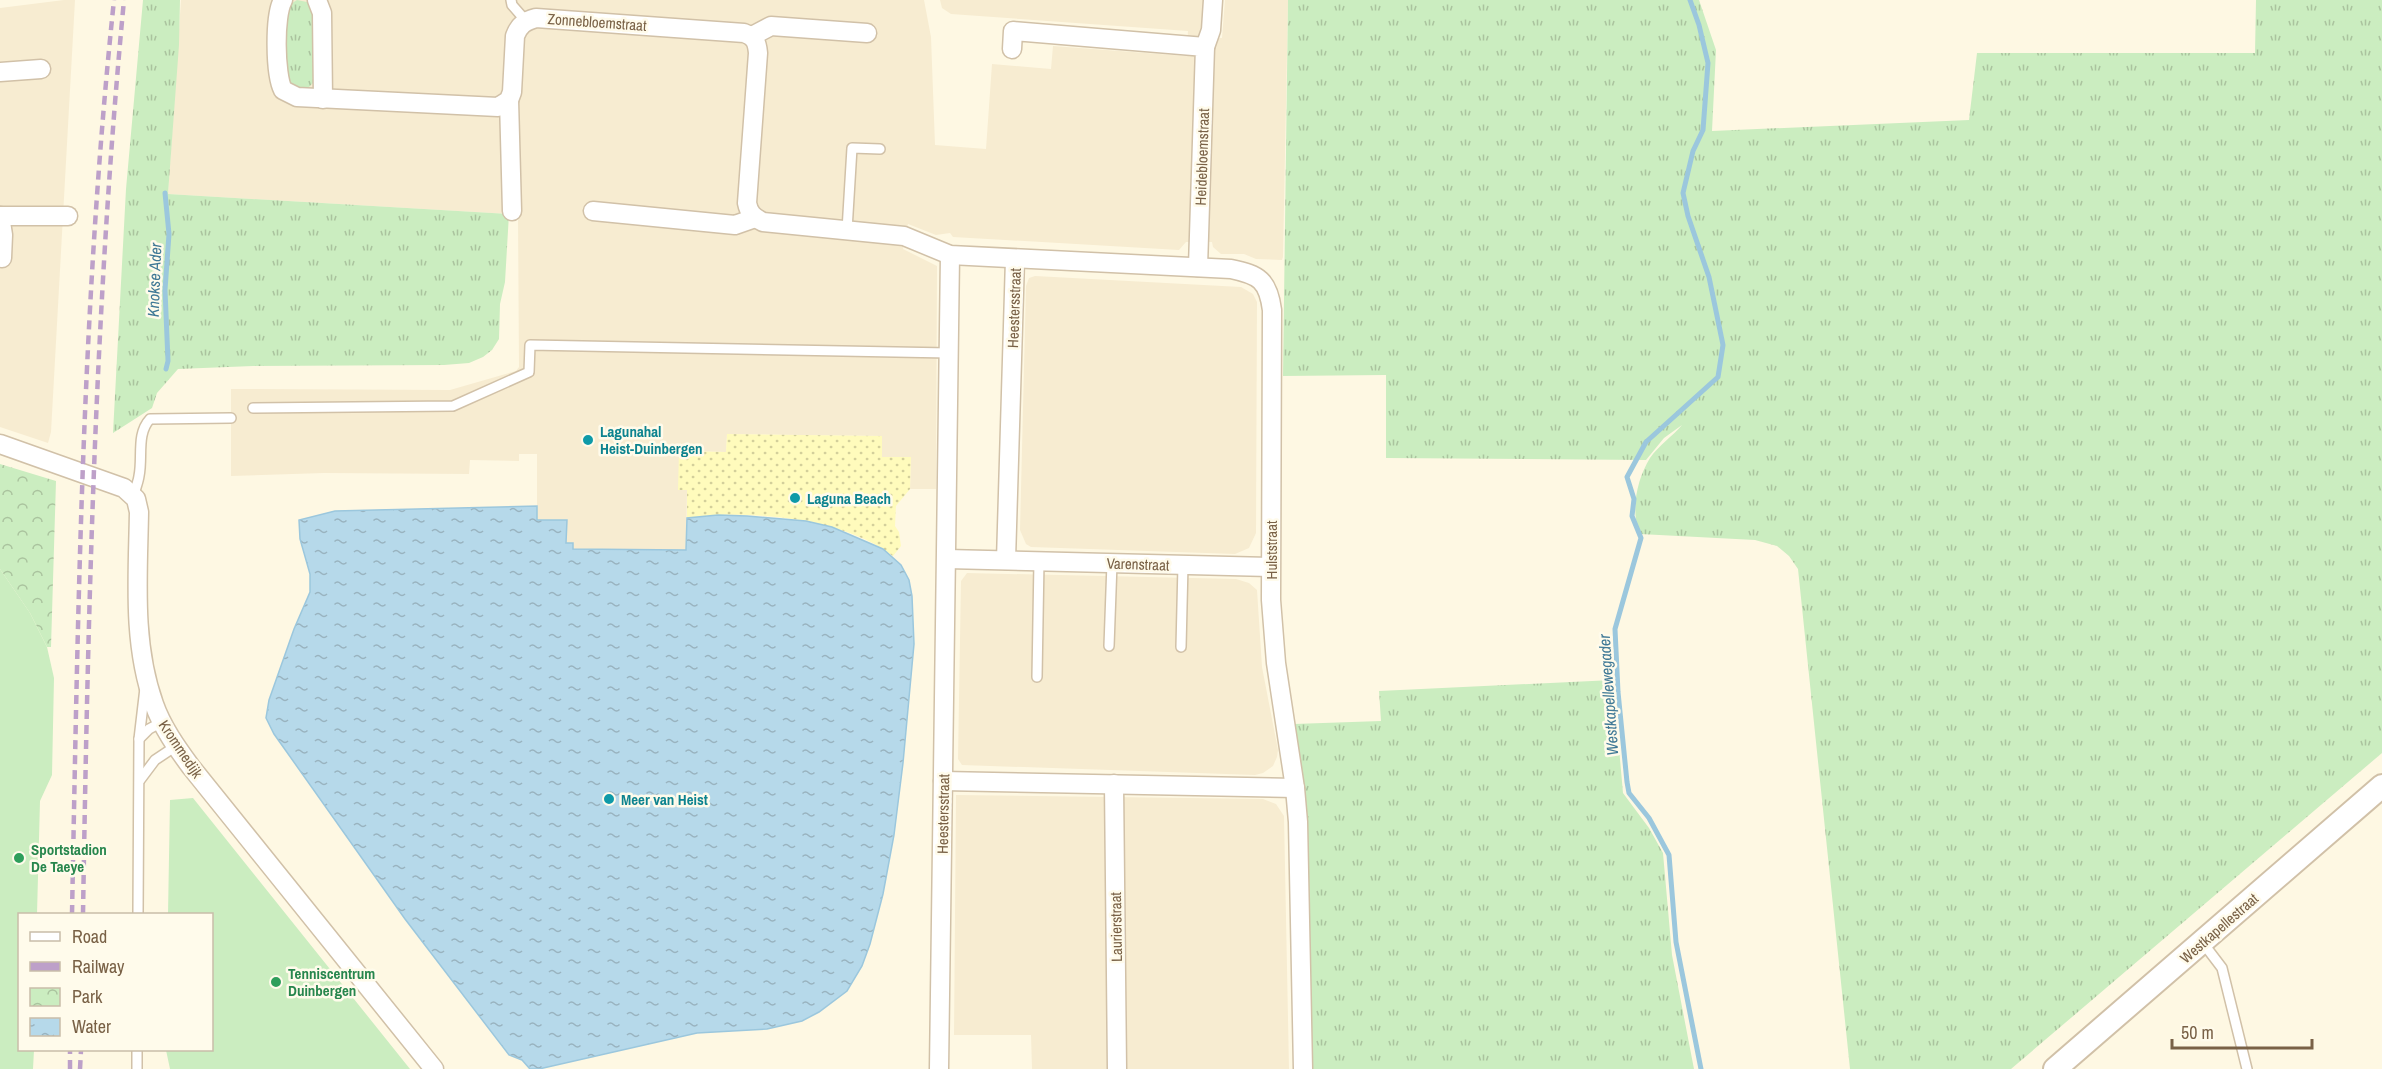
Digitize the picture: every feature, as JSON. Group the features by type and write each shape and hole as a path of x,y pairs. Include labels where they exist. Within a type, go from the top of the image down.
{"street":[{"path":"283,0 278,14 279,83 290,95 297,98 487,108 498,107 509,100"},
{"path":"317,0 322,13 323,99"},
{"name":"Heidebloemstraat","path":"1198,267 1205,47 1211,30 1214,0"},
{"name":"Zonnebloemstraat","path":"512,211 509,100 512,92 516,36 519,27 526,21 536,18 744,33 752,36 771,26 867,33"},
{"path":"1012,49 1013,31 1205,47"},
{"path":"752,36 757,43 758,53 747,203 749,212 763,222 904,236 950,255"},
{"path":"0,72 41,69"},
{"path":"593,211 735,225 755,218"},
{"path":"3,258 0,216 68,216"},
{"name":"Heestersstraat","path":"939,1069 950,255 1015,259 1006,560"},
{"name":"Hulststraat","path":"1015,259 1231,269 1250,273 1262,281 1269,293 1272,310 1270,567 1276,663 1295,788 1299,834 1303,1069"},
{"path":"0,444 109,482 134,495"},
{"name":"Krommedijk","path":"134,495 139,512 139,632 146,680 162,722 176,746 434,1069"},
{"path":"947,559 1006,560"},
{"name":"Varenstraat","path":"1006,560 1270,567"},
{"path":"943,781 1295,788"},
{"name":"Laurierstraat","path":"1114,784 1117,1069"},
{"name":"Westkapellestraat","path":"2055,1069 2382,786"}],"lane":[{"path":"511,0 512,5 526,21"},
{"path":"847,230 852,148 880,149"},
{"path":"253,408 453,406 529,372 530,345 948,353"},
{"path":"134,495 139,475 142,433 144,425 150,419 231,418"},
{"path":"1037,677 1039,561"},
{"path":"1109,646 1112,563"},
{"path":"1181,647 1183,565"},
{"path":"138,913 139,739 146,680"},
{"path":"139,739 149,729 162,722"},
{"path":"140,780 155,760 176,746"},
{"path":"2203,943 2222,968 2247,1069"},
{"path":"137,1051 137,1069"}],"shaded area":[{"path":"75,0 51,432 48,443 0,427 0,8"},
{"path":"181,0 924,0 931,37 935,145 986,149 992,64 1051,69 1053,46 1186,56 1188,31 951,14 942,8 940,0 1206,0 1218,38 1222,38 1225,0 1288,0 1283,257 1282,260 1256,259 1244,254 1221,254 1213,247 1212,242 1186,242 1179,250 953,237 950,233 936,235 908,224 903,249 937,266 936,489 910,489 911,457 882,457 882,436 727,434 726,452 679,451 679,490 687,490 686,550 573,549 537,520 537,454 519,454 519,461 470,460 469,474 324,473 231,476 231,389 450,390 516,371 519,367 518,217 509,214 168,194"},
{"path":"1035,276 1241,287 1253,294 1257,302 1256,533 1249,548 1235,554 1031,547 1026,544 1020,530 1026,286 1029,278"},
{"path":"967,573 1236,579 1249,583 1257,590 1262,667 1278,750 1273,766 1255,775 962,765 958,759 961,581"},
{"path":"956,795 1263,799 1276,804 1284,816 1289,1069 1032,1069 1031,1035 954,1035"}],"green space":[{"path":"143,0 180,0 168,194 509,214 499,339 492,350 469,363 444,365 253,366 178,369 157,393 152,408 113,433 126,189"},
{"path":"297,0 307,2 314,9 314,82 307,89 293,89 285,77 285,14 289,5"},
{"path":"1288,0 1699,0 1716,50 1712,131 1969,120 1977,53 2255,53 2256,0 2382,0 2382,753 2011,1069 1850,1069 1798,569 1789,556 1777,546 1755,540 1640,534 1635,505 1638,485 1645,466 1654,453 1682,425 1664,438 1646,460 1386,458 1386,375 1283,376"},
{"path":"0,464 56,481 51,647 47,647 30,613 0,569"},
{"name":"Sportstadion De Taeye","path":"0,569 30,613 47,647 54,678 52,775 40,801 37,913 18,913 18,1051 34,1051 33,1069 0,1069"},
{"path":"1613,680 1623,793 1649,828 1663,853 1672,955 1694,1069 1310,1069 1304,782 1294,724 1381,721 1379,691"},
{"name":"Tenniscentrum Duinbergen","path":"193,798 410,1069 170,1069 166,1051 213,1051 213,913 168,913 170,800"}],"sand":[{"name":"Laguna Beach","path":"727,434 882,436 882,457 911,457 910,489 896,506 895,526 899,532 901,546 893,556 855,535 810,522 786,518 711,515 687,518 687,490 678,490 679,451 726,452"}],"water":[{"name":"Meer van Heist","path":"537,506 537,520 567,520 566,543 573,543 573,549 686,550 687,518 718,515 747,516 806,521 832,527 883,549 901,565 909,580 912,596 914,644 894,835 883,894 862,966 847,991 819,1012 802,1021 767,1029 697,1033 539,1069 530,1069 522,1060 509,1055 405,919 274,734 266,718 269,700 294,629 310,592 310,574 300,539 299,520 335,511"}],"waterway":[{"name":"Westkapellewegader","path":"1690,0 1708,63 1703,130 1693,151 1683,193 1688,216 1709,277 1723,345 1718,377 1646,442 1627,477 1634,499 1632,516 1641,538 1615,629 1618,692 1629,793 1649,818 1669,855 1676,942 1701,1069"},
{"name":"Knokse Ader","path":"165,193 169,234 165,290 168,361 166,369"}],"railway":[{"path":"72,913 79,571 88,343 103,114 114,0"},
{"path":"83,913 87,685 100,342 106,228 124,0"},
{"path":"70,1051 70,1069"},
{"path":"80,1069 81,1051"}],"place":[{"name":"Lagunahal Heist-Duinbergen","path":"588,440"},
{"name":"Laguna Beach","path":"795,498"},
{"name":"Meer van Heist","path":"609,799"},
{"name":"Sportstadion De Taeye","path":"19,858"},
{"name":"Tenniscentrum Duinbergen","path":"276,982"}]}
